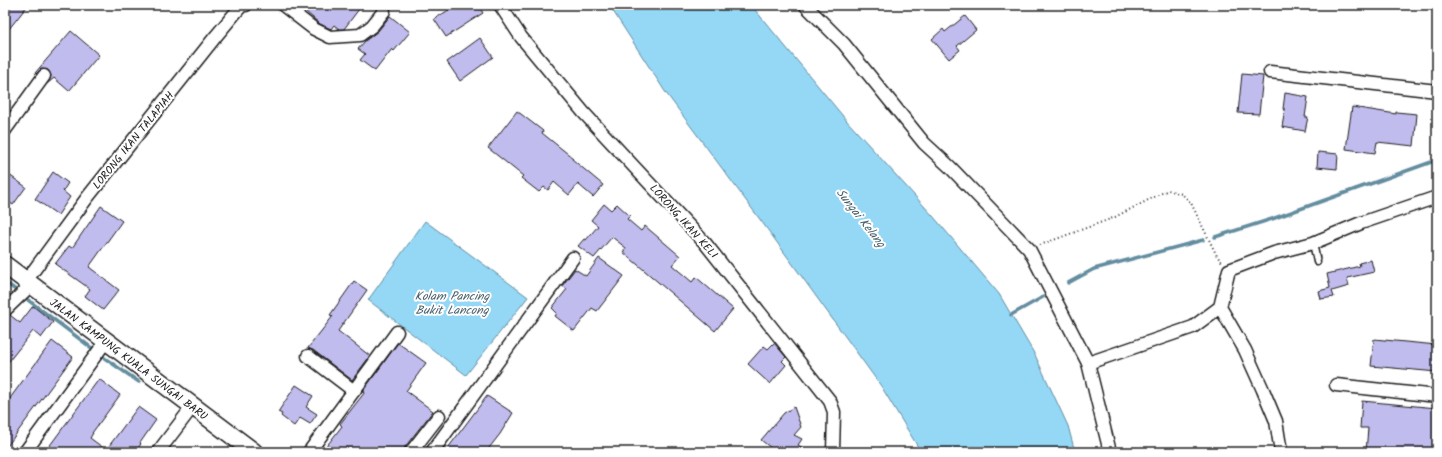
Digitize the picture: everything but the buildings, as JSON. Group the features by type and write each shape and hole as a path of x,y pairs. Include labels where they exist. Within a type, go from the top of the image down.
{"street":[{"name":"LORONG IKAN TALAPIAH","path":"5,310 28,283 87,198 216,36 242,5 246,5"},
{"path":"283,5 314,29 330,37 360,35 372,26 384,11"},
{"name":"LORONG IKAN KELI","path":"500,5 521,37 584,113 705,243 830,401 834,412 833,452"},
{"path":"805,5 844,44 924,143 1029,248 1088,363 1110,452"},
{"path":"1270,72 1437,91"},
{"path":"5,130 44,76"},
{"path":"1088,363 1193,327 1220,307 1230,270 1274,253 1313,243 1361,223 1437,197"},
{"path":"432,452 573,258"},
{"name":"JALAN KAMPUNG KUALA SUNGAI BARU","path":"5,265 254,452"},
{"path":"1220,307 1245,350 1263,390 1276,421 1281,452"},
{"path":"309,452 397,332"},
{"path":"25,452 106,341"},
{"path":"308,356 354,391"},
{"path":"1336,385 1437,396"},
{"path":"158,452 193,406"},
{"path":"411,452 439,416"}],"lane":[{"path":"1313,243 1317,262"}],"path":[{"path":"1029,248 1113,218 1168,190 1182,194 1191,203 1217,256 1230,270"}],"water":[{"name":"Sungai Kelang","path":"609,5 751,5 847,121 933,216 999,294 1035,355 1068,426 1075,452 921,452 881,386 666,93"},
{"name":"Kolam Pancing Bukit Lancong","path":"425,221 528,297 466,375 368,300"}],"waterway":[{"path":"1215,237 1272,219 1437,160"},
{"path":"1068,283 1094,269 1203,240"},
{"path":"5,282 17,291"},
{"path":"1011,315 1043,297"},
{"path":"28,300 93,349"},
{"path":"103,357 139,382"}]}
